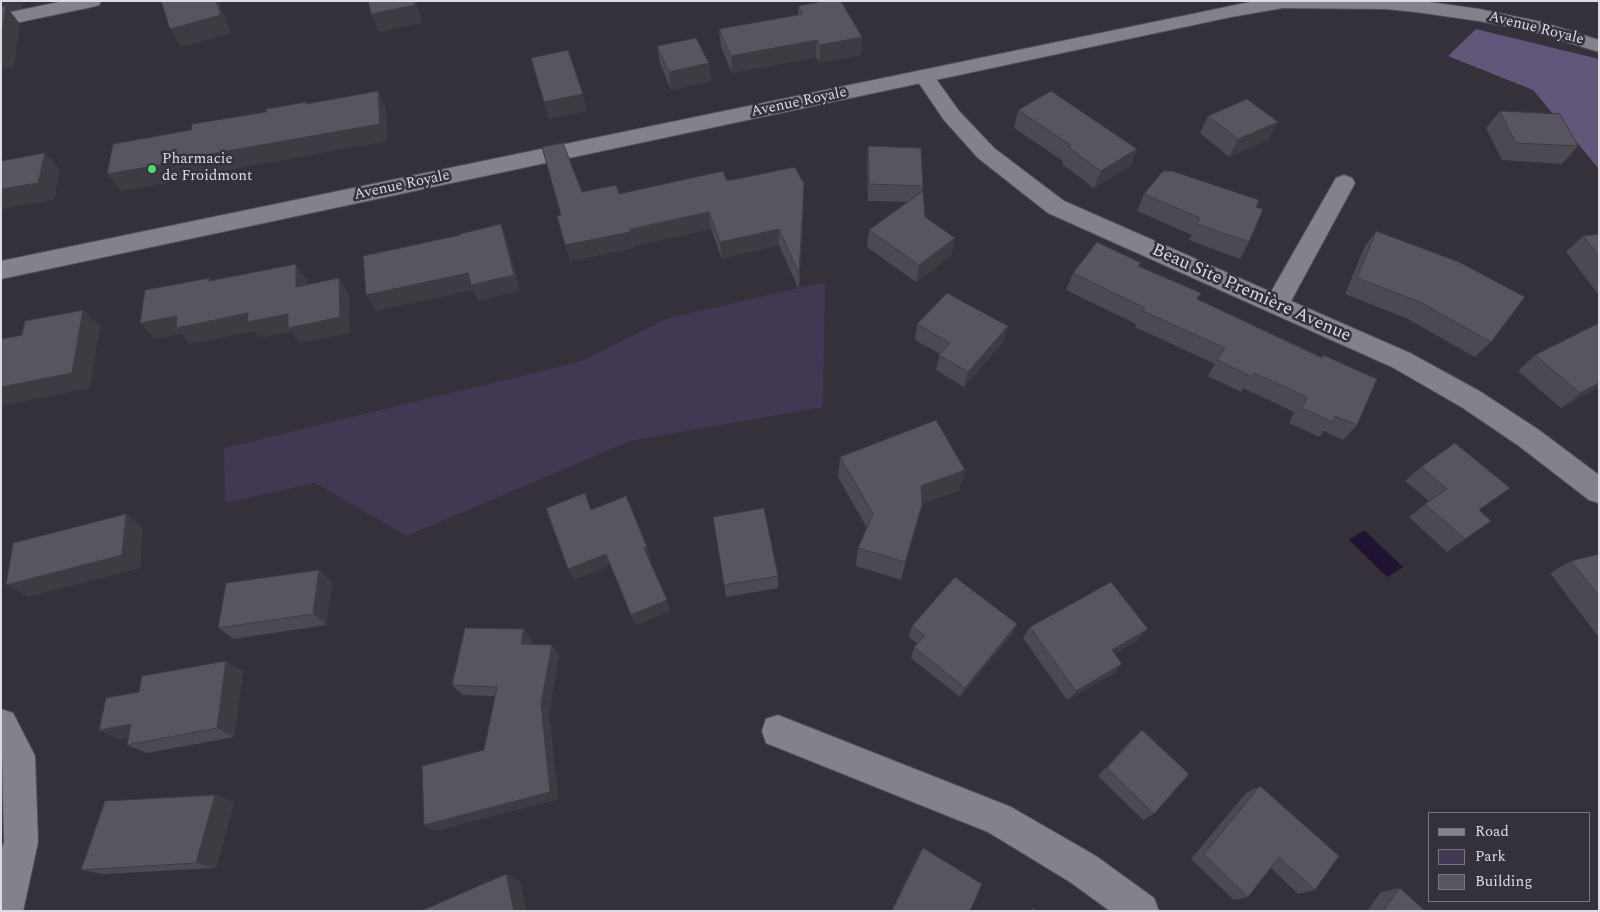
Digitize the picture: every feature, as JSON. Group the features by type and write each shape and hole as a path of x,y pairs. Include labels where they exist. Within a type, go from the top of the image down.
{"street":[{"path":"1,20 92,1"},
{"name":"Avenue Royale","path":"1,270 1231,11 1283,2 1385,2 1416,6 1535,26 1599,46"},
{"name":"Beau Site Première Avenue","path":"924,76 951,116 986,153 1056,207 1276,306 1402,360 1472,400 1528,438 1599,491"},
{"path":"1276,306 1344,183"},
{"path":"1,725 18,756 21,842 5,911"},
{"path":"778,731 999,819 1083,869 1141,911"}],"green space":[{"path":"825,282 823,407 630,441 407,536 315,483 225,503 224,448 579,362 669,318"}],"shaded area":[{"path":"1476,29 1599,59 1599,169 1533,90 1448,56"},
{"path":"1364,530 1403,567 1387,577 1349,540"}],"building":[{"path":"161,1 216,1 221,15 170,29"},
{"path":"368,1 414,1 415,5 371,14"},
{"path":"823,1 841,1 862,37 820,45 817,40 731,56 719,29 803,14 798,6"},
{"path":"6,6 1,39 1,7"},
{"path":"696,38 709,63 669,72 657,46"},
{"path":"568,50 583,94 544,102 531,58"},
{"path":"378,91 380,124 107,174 113,144 191,130 192,124 266,112 266,109"},
{"path":"1051,91 1137,149 1101,171 1068,147 1071,145 1018,110"},
{"path":"1247,99 1278,122 1238,139 1208,116"},
{"path":"1500,111 1560,114 1578,146 1516,143"},
{"path":"563,143 582,192 616,185 619,194 723,171 727,181 795,167 804,184 799,273 779,229 720,242 709,212 630,229 630,232 565,245 557,216 561,215 542,147"},
{"path":"868,146 921,148 923,186 869,184"},
{"path":"45,153 38,183 1,189 1,161"},
{"path":"1163,171 1172,171 1259,200 1256,207 1263,209 1249,242 1197,224 1200,218 1144,194"},
{"path":"923,191 925,217 955,238 919,265 869,230"},
{"path":"501,224 514,275 471,285 468,273 366,295 363,256"},
{"path":"1376,231 1459,262 1525,297 1491,342 1420,302 1357,278"},
{"path":"1599,234 1599,256 1583,236"},
{"path":"1097,242 1141,263 1138,266 1201,293 1197,299 1322,358 1323,355 1377,379 1357,425 1335,416 1333,422 1302,408 1307,397 1254,373 1252,377 1217,360 1225,348 1143,311 1145,308 1073,273"},
{"path":"296,264 296,287 339,278 340,317 288,328 288,314 247,322 248,313 176,328 177,316 140,323 145,290 210,278 209,281"},
{"path":"947,293 1008,326 968,372 939,355 950,343 917,324"},
{"path":"83,310 72,373 1,387 1,339 22,335 25,321"},
{"path":"1597,324 1599,325 1599,383 1580,393 1535,355"},
{"path":"936,420 965,470 921,486 922,505 905,562 858,548 873,514 840,457"},
{"path":"1455,443 1510,488 1479,510 1491,521 1465,539 1425,504 1447,489 1421,467"},
{"path":"585,493 591,510 626,496 647,547 644,548 667,600 631,615 606,554 568,569 546,508"},
{"path":"764,508 778,576 724,585 713,517"},
{"path":"126,514 122,555 6,585 13,543"},
{"path":"1599,554 1599,596 1571,561"},
{"path":"319,570 313,614 218,628 226,583"},
{"path":"955,577 1017,624 965,688 914,647 925,636 912,626"},
{"path":"1111,582 1148,629 1112,650 1122,664 1076,691 1030,627"},
{"path":"465,628 524,629 521,644 552,645 541,704 550,792 424,825 422,766 484,750 497,687 452,685"},
{"path":"226,661 217,728 127,745 131,724 99,730 106,698 139,692 142,676"},
{"path":"1142,730 1189,774 1154,814 1107,768"},
{"path":"1260,786 1339,856 1315,890 1279,857 1248,897 1204,854"},
{"path":"215,795 196,863 81,870 105,801"},
{"path":"923,848 982,884 970,911 892,911"},
{"path":"506,874 514,911 421,911"},
{"path":"1400,888 1425,911 1383,911"}],"place":[{"name":"Pharmacie de Froidmont","path":"152,169"}]}
